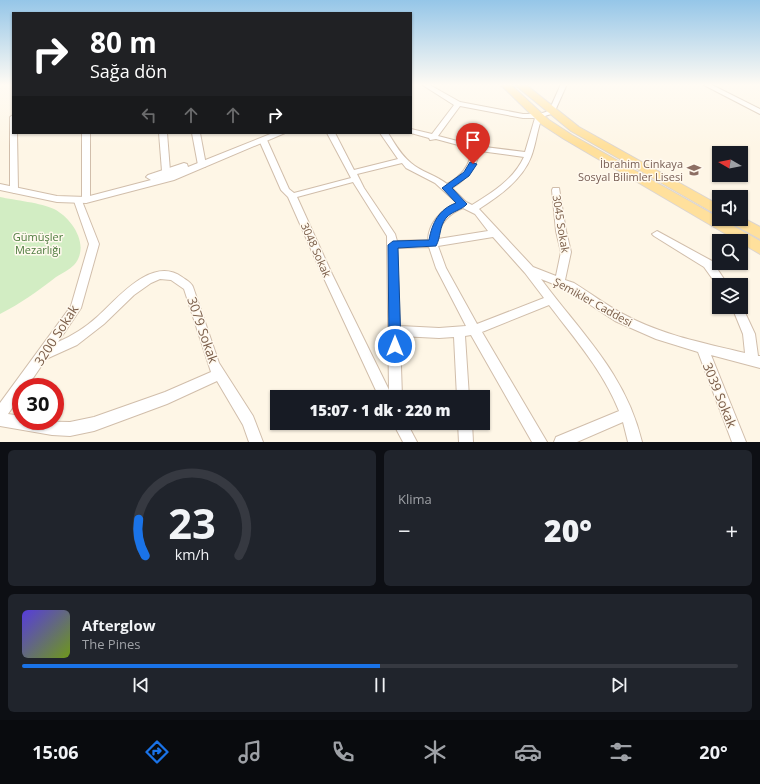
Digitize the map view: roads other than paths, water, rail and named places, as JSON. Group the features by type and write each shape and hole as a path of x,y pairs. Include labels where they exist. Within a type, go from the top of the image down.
{"main road":[{"path":"527,105 539,116 568,137 760,248"},
{"path":"543,105 574,129 712,207"},
{"path":"746,226 760,234"}],"street":[{"path":"433,138 458,105"},
{"path":"461,105 523,116 539,116 552,112 555,105"},
{"path":"746,105 760,112"},
{"path":"539,116 534,125 528,155 522,168 509,182 468,206 453,208 443,216 437,225 433,243 435,255 474,330 540,442"},
{"path":"412,131 433,138 477,148 528,155"},
{"path":"13,134 14,190"},
{"path":"82,201 86,134"},
{"path":"163,134 166,171"},
{"path":"196,134 202,163"},
{"path":"0,187 82,201 171,178 202,163 278,134"},
{"path":"332,134 354,176 392,236 396,390"},
{"name":"Şemikler Caddesi","path":"385,134 409,166 426,174 478,212 529,270 560,281 580,292 619,318 656,334 756,361"},
{"name":"3048 Sokak","path":"263,140 285,190 292,196 383,390"},
{"path":"446,188 466,174 473,164 477,148"},
{"path":"292,196 403,160"},
{"path":"115,193 166,171 202,163"},
{"name":"3045 Sokak","path":"556,190 560,231 566,252 560,281"},
{"name":"3200 Sokak","path":"0,414 76,308 94,244 82,201"},
{"path":"393,245 433,243 495,233"},
{"path":"657,234 708,264 718,278"},
{"path":"529,270 550,300 600,363 627,414 635,442"},
{"name":"3079 Sokak","path":"43,355 73,341 100,321 130,292 147,280 159,275 173,276 188,287 219,374 248,422 256,442"},
{"path":"395,331 439,333 474,330 550,300"},
{"path":"740,314 749,334 756,361"},
{"path":"459,331 463,390"},
{"name":"3039 Sokak","path":"702,347 739,442"},
{"path":"0,419 52,428 70,429 94,424 167,398 219,374"},
{"path":"560,442 627,414"},
{"path":"404,430 410,442"},
{"path":"465,430 466,442"}],"place":[{"name":"İbrahim Cinkaya Sosyal Bilimler Lisesi","path":"694,170"}],"park label":[{"name":"Gümüşler Mezarlığı","path":"38,243"}]}
